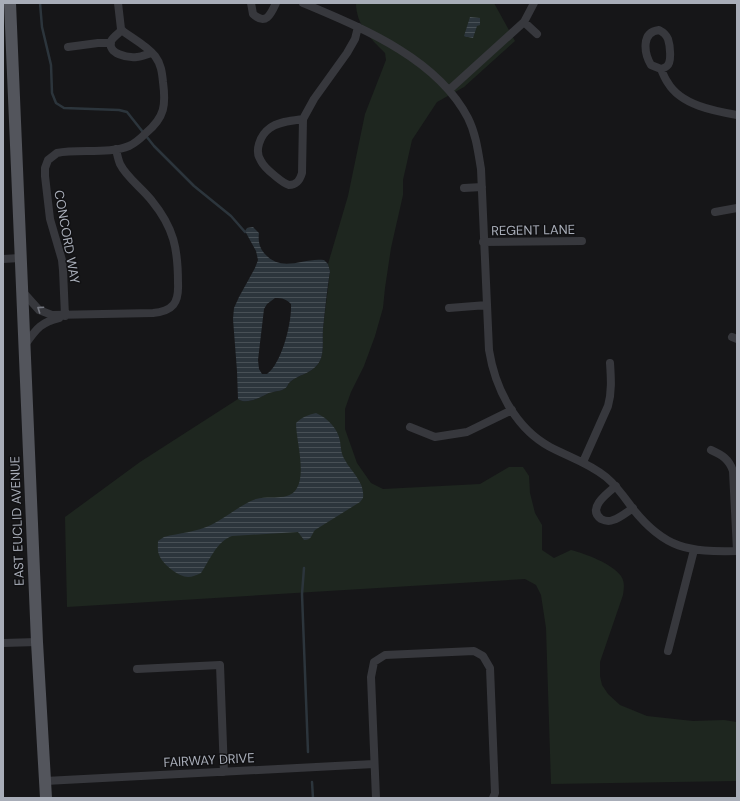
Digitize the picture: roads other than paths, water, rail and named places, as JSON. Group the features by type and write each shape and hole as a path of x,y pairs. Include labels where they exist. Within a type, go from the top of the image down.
{"main road":[{"name":"EAST EUCLID AVENUE","path":"10,3 21,290 37,642 46,798"}],"street":[{"path":"118,3 122,30 115,36 111,43 111,47 114,52 135,57 152,52"},
{"path":"251,3 253,14 260,18 264,18 271,15 276,3"},
{"path":"303,3 358,27 408,55 449,90 468,119 474,133 478,150 482,187 483,242 489,350 492,366 503,396 525,427 549,446 598,471 616,486 645,523 662,538 683,548 694,550 707,552 737,551 733,471 725,457 711,450"},
{"path":"449,90 524,22 534,3"},
{"path":"524,22 537,34"},
{"path":"303,119 277,124 270,128 264,134 258,148 260,160 264,166 281,182 289,185 297,183 302,173 303,119 314,99 347,53 355,39 358,27"},
{"name":"CONCORD WAY","path":"65,316 62,260 47,205 45,176 46,163 57,153 116,149 129,146 150,130 161,116 165,104 160,64 152,52 122,30"},
{"path":"661,69 667,66 670,62 670,47 668,38 659,30 649,33 646,39 646,53 651,65 661,69 668,84 677,94 702,107 737,115"},
{"path":"68,46 111,43"},
{"path":"21,290 39,310 52,315 65,316 161,312 171,307 178,298 178,264 173,236 167,223 152,201 124,171 116,149"},
{"path":"464,188 482,187"},
{"path":"715,212 737,208"},
{"name":"REGENT LANE","path":"483,242 582,241"},
{"path":"3,259 20,258"},
{"path":"449,308 487,305"},
{"path":"24,346 39,327 47,321 65,316"},
{"path":"583,462 608,406 611,392 610,363"},
{"path":"410,427 435,437 467,432 512,410"},
{"path":"616,486 599,502 597,508 599,518 608,521 614,520 633,508"},
{"path":"668,651 694,550"},
{"path":"3,643 37,642"},
{"path":"376,798 371,677 374,662 385,655 474,651 483,656 490,668 495,793 493,798"},
{"path":"137,669 220,665 224,772"},
{"name":"FAIRWAY DRIVE","path":"45,781 374,764"}],"waterway":[{"path":"40,3 42,27 51,65 52,93 56,103 64,108 119,110 127,112 154,146 194,186 231,216 245,232"},
{"path":"304,568 302,594 308,752"},
{"path":"312,782 313,798"}]}
